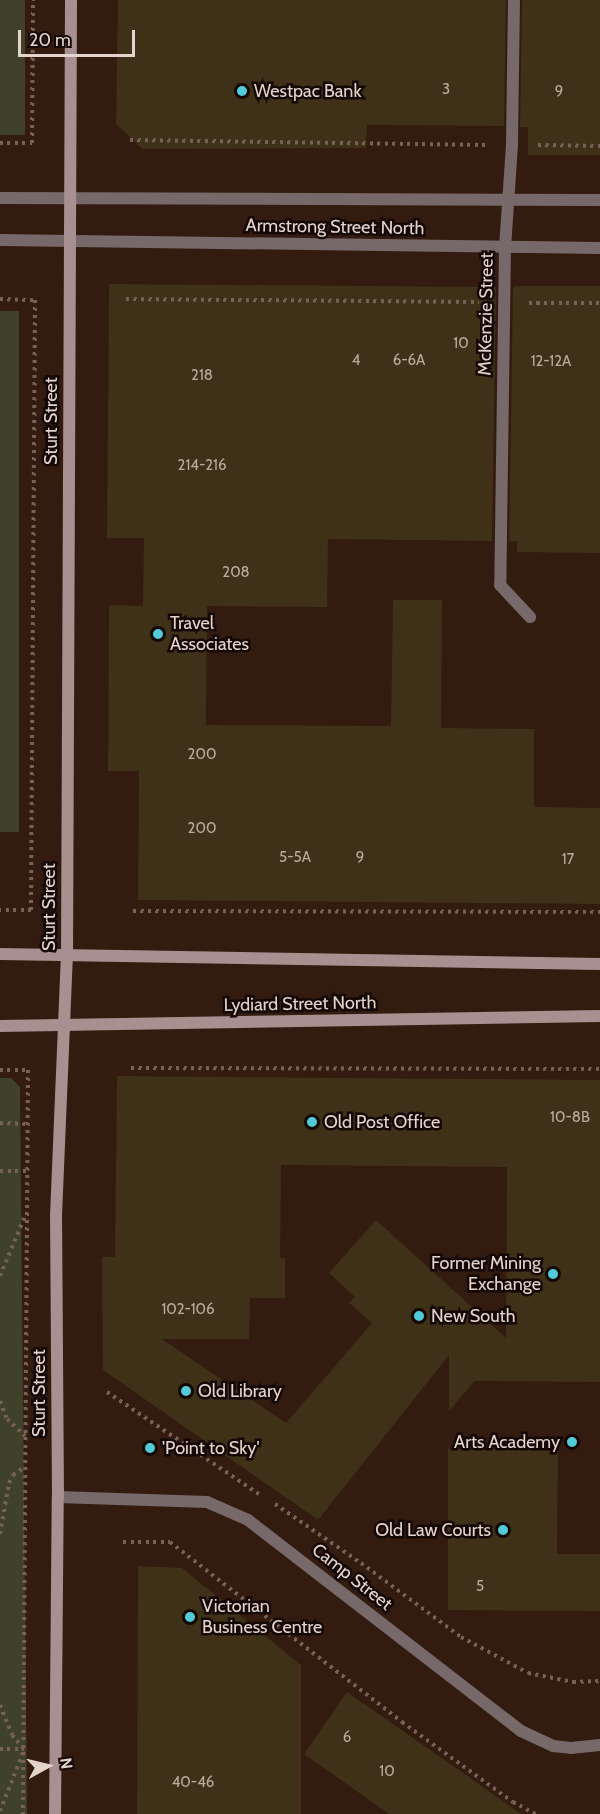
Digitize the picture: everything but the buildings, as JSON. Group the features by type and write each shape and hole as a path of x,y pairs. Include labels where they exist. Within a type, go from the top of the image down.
{"street":[{"name":"Sturt Street","path":"55,1814 58,1497 56,1216 67,955 71,0"},
{"name":"McKenzie Street","path":"514,0 512,145 505,247 500,585 530,617"},
{"name":"Armstrong Street North","path":"0,198 600,200"},
{"name":"Armstrong Street North","path":"0,240 600,248"},
{"path":"0,954 600,964"},
{"name":"Lydiard Street North","path":"0,1026 600,1016"},
{"name":"Camp Street","path":"58,1497 207,1502 248,1520 521,1731 553,1746 571,1748 600,1745"}],"path":[{"path":"0,143 32,143 33,0"},
{"path":"130,140 600,146"},
{"path":"0,299 35,300 35,312 31,910 0,910"},
{"path":"126,299 600,303"},
{"path":"133,911 600,912"},
{"path":"131,1068 600,1069"},
{"path":"0,1070 28,1070 24,1814"},
{"path":"0,1123 28,1124"},
{"path":"0,1171 27,1171"},
{"path":"0,1276 26,1214"},
{"path":"107,1392 361,1563 461,1637 528,1673 573,1682 600,1681"},
{"path":"0,1401 7,1419 26,1437"},
{"path":"0,1534 9,1483 13,1476 25,1467"},
{"path":"123,1542 170,1542 402,1722 513,1802 536,1814"},
{"path":"0,1705 12,1734 24,1749"},
{"path":"0,1749 24,1749"},
{"path":"0,1811 24,1749"}],"green space":[{"path":"0,0 25,0 25,135 0,135"},
{"path":"0,311 19,311 19,832 0,832"},
{"path":"0,1078 11,1078 20,1087 27,1814 0,1814"}],"place":[{"name":"Westpac Bank","path":"242,91"},
{"name":"Travel Associates","path":"158,634"},
{"name":"Old Post Office","path":"312,1122"},
{"name":"Former Mining Exchange","path":"553,1274"},
{"name":"New South","path":"419,1316"},
{"name":"Old Library","path":"186,1391"},
{"name":"Arts Academy","path":"572,1442"},
{"name":"'Point to Sky'","path":"150,1448"},
{"name":"Old Law Courts","path":"503,1530"},
{"name":"Victorian Business Centre","path":"190,1617"}]}
